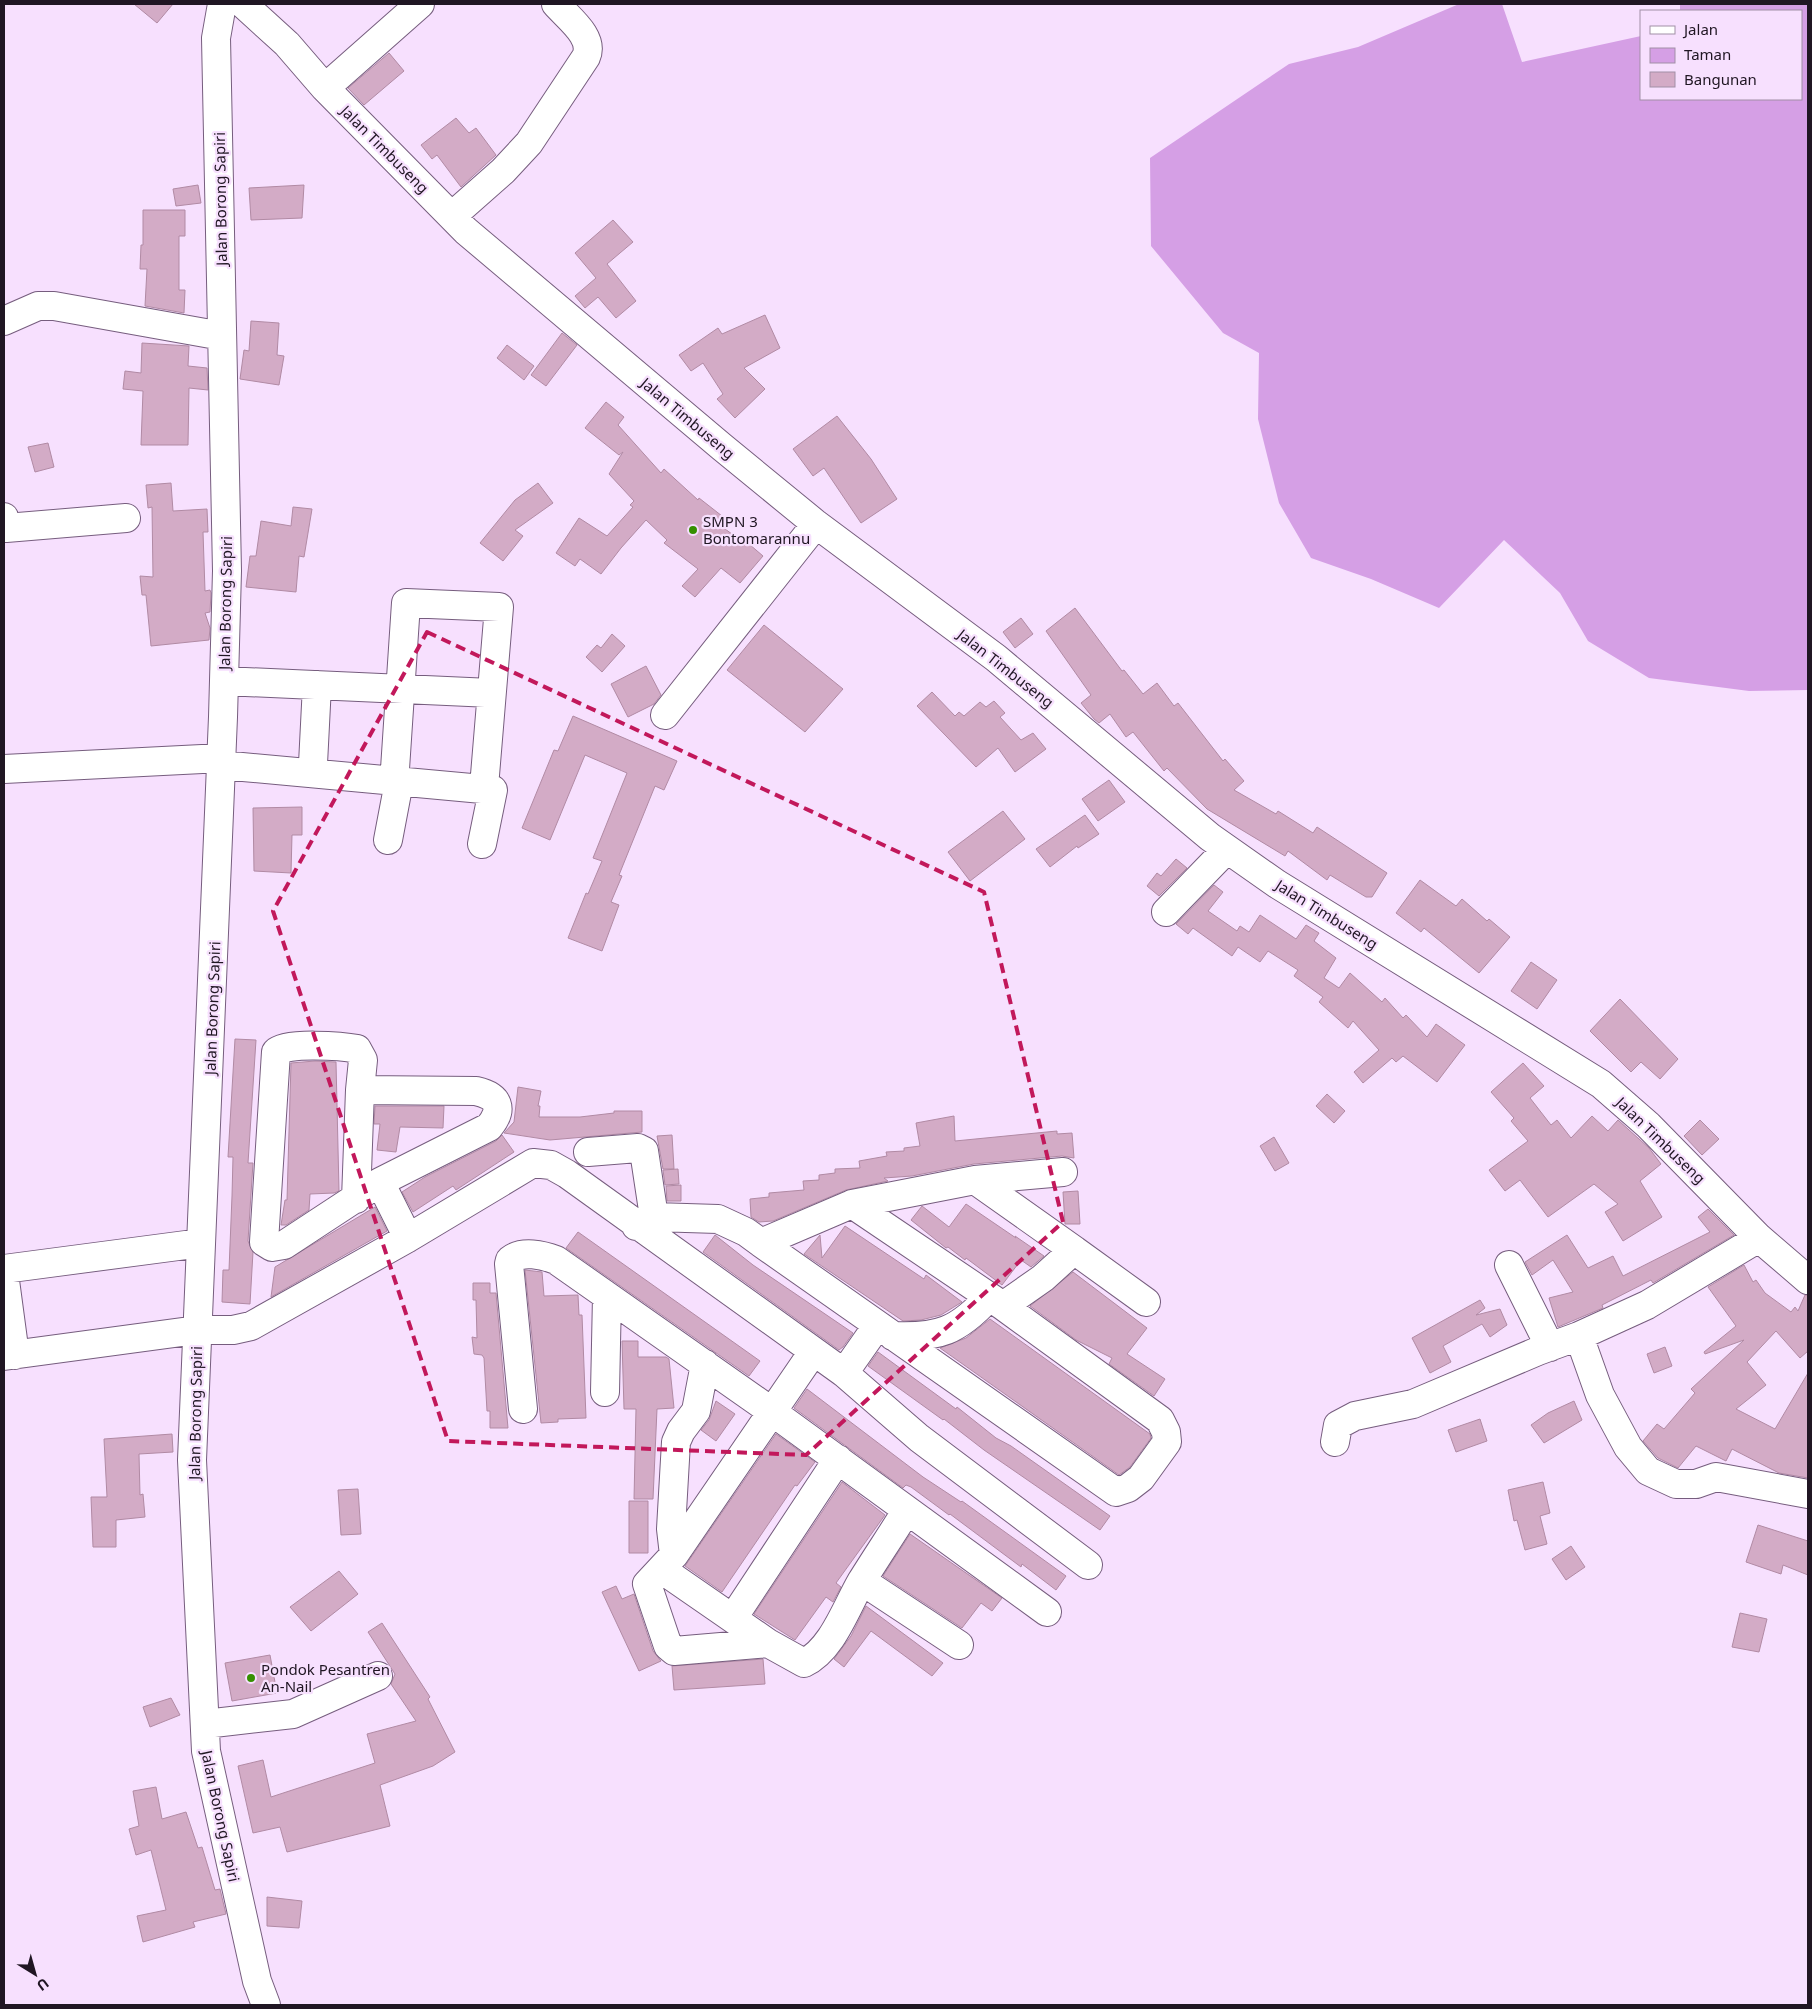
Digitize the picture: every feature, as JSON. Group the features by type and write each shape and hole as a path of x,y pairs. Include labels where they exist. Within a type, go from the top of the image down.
{"street":[{"name":"Jalan Borong Sapiri","path":"222,4 216,38 227,571 221,762 192,1460 206,1751 257,1981 266,2005"},
{"name":"Jalan Timbuseng","path":"243,4 286,44 325,88 466,231 595,341 816,524 996,658 1072,720 1115,760 1227,849 1277,884 1600,1084 1648,1125 1759,1238 1808,1280"},
{"path":"325,88 420,4"},
{"path":"452,216 503,171 529,143 586,57 590,48 588,40 556,4"},
{"path":"4,321 38,306 54,306 222,336"},
{"path":"4,518 6,528 126,518"},
{"path":"665,715 816,524"},
{"path":"388,840 397,775 406,602 499,607 485,775"},
{"path":"224,681 491,694"},
{"path":"313,764 317,685"},
{"path":"4,769 221,762 397,775 493,790 482,844"},
{"path":"1166,912 1227,849"},
{"path":"356,1199 360,1090 363,1060 357,1050 290,1045 279,1048 276,1052 264,1242 272,1247 284,1245 356,1199 380,1182 489,1127 498,1113 498,1107 490,1095 476,1091 360,1090"},
{"path":"588,1152 638,1148 644,1151 645,1221"},
{"path":"201,1243 4,1271 10,1355 197,1330 233,1330 251,1326 408,1238 486,1190 534,1163 542,1162 567,1174 645,1221 813,1352 844,1373 919,1438 1088,1565"},
{"path":"761,1243 852,1204 975,1180 1063,1172"},
{"path":"975,1180 1146,1302"},
{"path":"380,1182 408,1238"},
{"path":"645,1221 718,1219 746,1232 1116,1492 1128,1488 1142,1478 1167,1442 1166,1432 1160,1420 996,1301 852,1204"},
{"path":"1335,1442 1338,1425 1355,1416 1413,1404 1579,1336 1647,1304 1759,1238"},
{"path":"885,1331 914,1337 938,1333 958,1326 996,1301 1044,1278 1074,1250"},
{"path":"523,1410 510,1260 517,1255 548,1257 607,1296 838,1459 1047,1612"},
{"path":"1509,1265 1550,1347"},
{"path":"605,1392 607,1296"},
{"path":"844,1373 885,1331"},
{"path":"1579,1336 1600,1395 1628,1447 1648,1471 1676,1484 1696,1484 1716,1477 1808,1494"},
{"path":"768,1643 674,1651 668,1646 648,1589 651,1578 667,1562 813,1352"},
{"path":"667,1562 671,1529 676,1442 680,1431 696,1411 704,1364"},
{"path":"733,1618 838,1459"},
{"path":"667,1562 733,1618 768,1643 804,1663 829,1639 862,1581 907,1510"},
{"path":"862,1581 959,1644"},
{"path":"205,1724 293,1714 378,1676"}],"highlighted area":[{"path":"427,632 984,892 1063,1222 806,1455 448,1441 273,911"}],"green space":[{"path":"1459,4 1502,4 1522,62 1640,36 1640,100 1802,100 1802,10 1680,10 1680,4 1808,4 1808,690 1749,691 1649,678 1588,641 1560,593 1504,540 1439,608 1371,579 1311,558 1279,503 1258,419 1259,353 1223,333 1151,246 1150,158 1289,64 1358,47"}],"building":[{"path":"134,4 173,4 157,23"},
{"path":"389,53 404,71 364,105 348,88"},
{"path":"456,118 469,133 476,128 496,155 461,187 437,155 432,159 421,145"},
{"path":"198,185 201,203 176,206 173,189"},
{"path":"304,185 302,218 251,220 249,188"},
{"path":"143,210 185,210 185,236 179,236 179,290 185,290 184,313 145,306 147,269 140,269 141,245 143,245"},
{"path":"613,220 633,242 607,264 636,301 616,318 598,297 585,308 575,296 596,278 575,253"},
{"path":"765,315 780,348 744,368 765,389 735,418 717,399 723,394 703,363 691,371 679,355 718,328 722,334"},
{"path":"251,321 279,323 277,355 284,356 279,385 240,379 244,350 249,351"},
{"path":"562,333 577,345 546,386 531,375"},
{"path":"142,343 189,346 188,366 207,368 208,390 189,388 188,445 141,445 143,391 123,389 125,371 141,373"},
{"path":"507,345 534,366 524,380 497,358"},
{"path":"606,402 624,417 618,425 661,473 664,469 698,500 699,498 722,516 717,523 740,540 742,538 763,556 740,583 721,568 695,597 682,586 698,569 664,543 667,540 646,520 601,574 580,559 575,566 556,553 579,518 607,536 633,507 630,505 634,501 609,474 623,452 619,455 585,428"},
{"path":"837,416 871,459 897,499 861,523 824,468 813,476 793,449"},
{"path":"48,443 54,467 35,472 28,447"},
{"path":"171,483 173,511 207,509 208,532 203,532 205,591 210,590 211,593 210,612 205,613 210,628 209,640 151,646 146,595 142,595 140,576 153,577 152,507 148,508 146,485"},
{"path":"538,483 553,503 515,530 523,536 503,561 480,543 515,500"},
{"path":"293,507 312,509 304,557 299,556 296,592 246,587 250,556 256,556 261,521 291,526"},
{"path":"1075,608 1122,671 1124,670 1143,694 1157,683 1174,706 1178,703 1223,761 1225,759 1244,781 1234,790 1276,814 1278,811 1313,833 1317,827 1387,873 1372,897 1366,897 1330,875 1327,880 1288,851 1285,856 1207,809 1167,768 1164,771 1133,732 1126,737 1110,714 1099,723 1094,719 1081,703 1091,695 1046,631"},
{"path":"1021,618 1033,634 1015,648 1003,632"},
{"path":"764,625 843,689 805,732 727,670"},
{"path":"612,634 625,646 602,672 586,657 597,645 601,648"},
{"path":"646,666 661,695 654,704 628,717 611,684"},
{"path":"932,692 955,716 959,712 964,716 980,702 986,707 994,701 1005,713 1000,717 1021,740 1033,733 1046,749 1015,772 998,748 976,767 917,706"},
{"path":"573,716 677,761 664,790 655,786 619,875 622,876 611,902 619,905 602,951 568,938 586,893 588,894 602,861 593,858 627,773 585,755 550,840 522,828 554,750 558,751"},
{"path":"1109,780 1125,802 1098,821 1082,799"},
{"path":"302,807 302,835 292,835 291,873 254,871 253,808"},
{"path":"1003,811 1025,839 970,881 948,852"},
{"path":"1085,815 1099,834 1078,848 1077,846 1050,867 1036,849"},
{"path":"1176,859 1187,868 1159,896 1147,886 1157,873 1161,876"},
{"path":"1420,880 1456,906 1462,899 1487,921 1489,919 1510,937 1479,973 1424,928 1421,932 1396,913"},
{"path":"1214,885 1223,892 1208,911 1237,931 1240,926 1249,932 1260,915 1296,939 1306,925 1319,933 1314,941 1336,958 1324,978 1339,988 1350,973 1382,1002 1385,998 1403,1018 1406,1015 1427,1037 1436,1024 1465,1045 1437,1082 1403,1056 1396,1062 1392,1058 1363,1083 1354,1072 1379,1050 1353,1021 1348,1028 1319,1002 1323,997 1294,976 1298,970 1268,951 1260,962 1238,947 1232,956 1193,928 1188,934 1176,924"},
{"path":"1531,962 1557,980 1537,1009 1511,991"},
{"path":"1620,999 1678,1059 1660,1079 1641,1062 1631,1072 1590,1031"},
{"path":"235,1039 256,1040 248,1163 253,1163 248,1241 253,1252 250,1304 222,1302 223,1270 229,1270 233,1157 228,1157"},
{"path":"336,1062 339,1191 310,1194 309,1210 286,1225 281,1225 285,1200 287,1200 291,1063"},
{"path":"1523,1063 1544,1086 1530,1098 1551,1125 1557,1120 1571,1138 1592,1116 1608,1131 1618,1120 1649,1148 1661,1164 1640,1181 1662,1217 1623,1241 1605,1212 1618,1204 1594,1184 1548,1217 1520,1180 1505,1191 1489,1170 1528,1141 1511,1121 1514,1118 1491,1092"},
{"path":"518,1087 541,1091 538,1106 540,1106 539,1117 580,1117 614,1113 614,1111 642,1111 642,1132 550,1140 504,1133 514,1122"},
{"path":"1327,1094 1345,1111 1334,1123 1316,1106"},
{"path":"375,1106 444,1106 443,1128 400,1127 396,1152 377,1150 380,1124 374,1124"},
{"path":"954,1116 955,1141 1057,1131 1057,1134 1072,1133 1074,1158 1062,1156 974,1164 912,1176 884,1178 888,1181 846,1190 773,1221 759,1222 751,1217 750,1199 769,1197 769,1193 804,1190 803,1181 819,1180 819,1175 835,1173 835,1169 860,1168 859,1161 887,1156 886,1152 904,1151 904,1148 920,1146 916,1123"},
{"path":"1700,1120 1719,1139 1702,1155 1684,1136"},
{"path":"502,1135 514,1152 456,1190 453,1186 413,1212 402,1192 425,1177 496,1141"},
{"path":"672,1135 674,1169 663,1169 657,1136"},
{"path":"1274,1137 1289,1163 1275,1171 1260,1146"},
{"path":"678,1169 679,1184 665,1185 663,1170"},
{"path":"681,1185 681,1201 667,1201 666,1186"},
{"path":"1078,1191 1080,1224 1065,1224 1063,1192"},
{"path":"966,1204 1044,1256 1031,1267 1021,1260 1002,1285 966,1258 965,1260 948,1247 946,1248 911,1220 922,1206 949,1227"},
{"path":"375,1207 387,1231 271,1297 275,1267"},
{"path":"1708,1209 1734,1235 1653,1283 1651,1280 1602,1305 1603,1308 1558,1327 1549,1298 1573,1292 1553,1260 1532,1275 1525,1262 1567,1235 1588,1268 1613,1256 1623,1276 1710,1232 1698,1217"},
{"path":"845,1226 924,1279 926,1275 962,1302 941,1315 921,1320 903,1321 804,1254 820,1235 822,1258"},
{"path":"578,1232 760,1361 749,1376 566,1248"},
{"path":"715,1235 753,1265 853,1333 843,1347 839,1350 703,1252"},
{"path":"1744,1265 1753,1282 1756,1280 1765,1293 1791,1312 1795,1307 1798,1311 1805,1295 1808,1295 1808,1351 1800,1358 1776,1331 1747,1362 1766,1385 1736,1409 1775,1429 1808,1373 1808,1478 1779,1473 1732,1449 1726,1461 1696,1446 1678,1468 1658,1458 1643,1441 1657,1424 1664,1429 1695,1393 1691,1389 1744,1340 1705,1354 1704,1352 1736,1326 1708,1287"},
{"path":"525,1270 542,1272 544,1296 578,1295 579,1315 582,1315 586,1418 558,1419 558,1422 541,1423"},
{"path":"1073,1272 1147,1328 1127,1354 1165,1379 1154,1396 1109,1364 1112,1358 1076,1340 1030,1306"},
{"path":"473,1283 490,1283 490,1293 496,1293 508,1428 490,1428 490,1411 487,1411 484,1358 482,1355 474,1354 472,1337 477,1338 476,1300 473,1300"},
{"path":"1480,1300 1485,1308 1476,1315 1500,1309 1507,1325 1490,1337 1482,1324 1443,1346 1451,1362 1430,1373 1412,1338"},
{"path":"990,1319 1150,1434 1151,1438 1130,1467 1119,1475 940,1348 966,1338"},
{"path":"622,1341 638,1341 638,1357 666,1357 669,1359 674,1408 657,1409 653,1499 634,1499 636,1409 624,1409"},
{"path":"1665,1347 1672,1366 1654,1373 1647,1354"},
{"path":"878,1352 956,1409 957,1407 996,1438 1011,1446 1110,1516 1100,1530 984,1450 944,1419 868,1366"},
{"path":"807,1389 923,1477 962,1501 1066,1576 1056,1590 1022,1564 1021,1567 911,1487 906,1485 903,1488 794,1408"},
{"path":"716,1401 735,1414 716,1441 701,1430 709,1420"},
{"path":"1574,1401 1582,1420 1544,1443 1531,1425 1548,1413"},
{"path":"1480,1419 1487,1441 1456,1452 1448,1430"},
{"path":"172,1434 173,1452 139,1454 140,1495 143,1494 145,1517 116,1520 116,1547 93,1547 91,1497 107,1497 104,1439"},
{"path":"776,1434 815,1462 797,1486 795,1485 722,1592 685,1566"},
{"path":"842,1482 885,1515 836,1583 841,1587 833,1602 826,1597 795,1640 754,1614"},
{"path":"1543,1482 1550,1513 1540,1516 1547,1544 1525,1550 1517,1520 1514,1521 1508,1490"},
{"path":"358,1489 361,1534 341,1535 338,1490"},
{"path":"629,1501 648,1501 648,1553 629,1553"},
{"path":"1758,1525 1808,1541 1808,1575 1783,1565 1781,1574 1746,1562"},
{"path":"910,1534 1002,1598 992,1611 981,1603 962,1628 883,1576"},
{"path":"1571,1546 1585,1567 1566,1580 1552,1559"},
{"path":"339,1571 358,1594 311,1631 290,1607"},
{"path":"616,1586 622,1599 634,1594 653,1651 661,1661 639,1671 602,1592"},
{"path":"866,1606 943,1663 932,1676 871,1631 844,1667 834,1659 851,1636"},
{"path":"1740,1613 1767,1619 1759,1652 1732,1647"},
{"path":"382,1623 430,1697 428,1699 455,1752 433,1766 380,1785 390,1826 287,1852 280,1827 253,1833 238,1766 263,1760 271,1797 375,1763 367,1734 416,1721 391,1684 395,1674 368,1632"},
{"name":"Pondok Pesantren An-Nail","path":"270,1655 277,1693 232,1701 225,1663"},
{"path":"763,1659 765,1684 674,1690 672,1666"},
{"path":"171,1698 180,1715 150,1727 143,1707"},
{"path":"156,1787 162,1819 186,1812 198,1848 202,1847 215,1890 220,1889 226,1914 193,1922 195,1927 143,1942 137,1916 166,1910 151,1850 136,1855 129,1829 139,1826 133,1791"},
{"path":"267,1897 302,1901 299,1928 267,1926"}],"place":[{"name":"SMPN 3 Bontomarannu","path":"693,530"},
{"name":"Pondok Pesantren An-Nail","path":"251,1678"}]}
